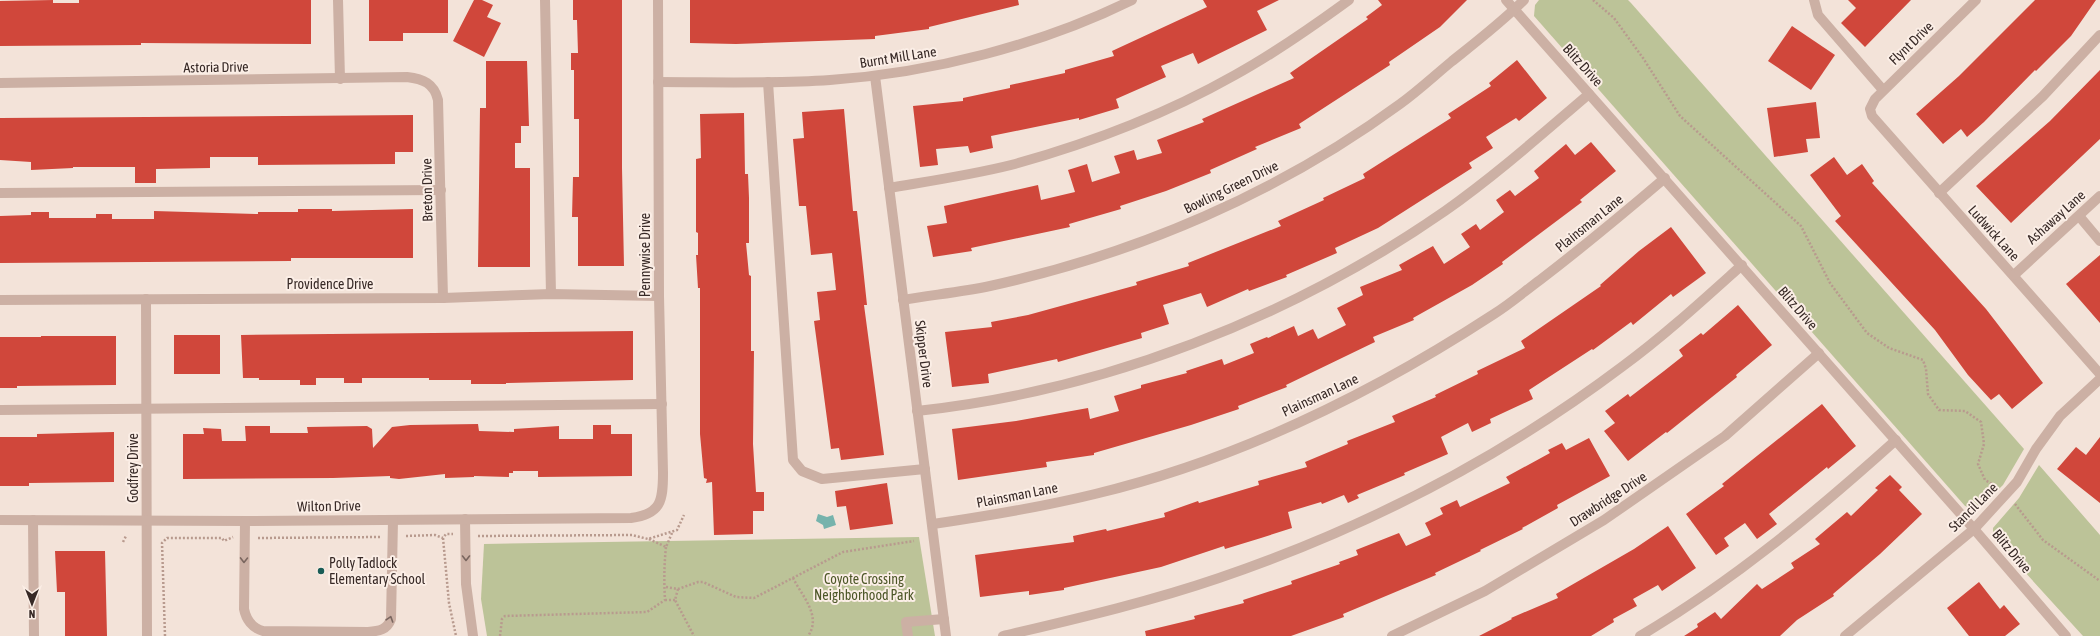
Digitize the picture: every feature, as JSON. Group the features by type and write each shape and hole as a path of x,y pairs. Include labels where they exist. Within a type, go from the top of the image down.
{"street":[{"path":"338,0 340,79"},
{"path":"545,0 551,294"},
{"name":"Pennywise Drive","path":"656,508 660,504 663,489 659,296 658,0"},
{"name":"Burnt Mill Lane","path":"658,82 768,82 829,80 875,76 917,70 1027,42 1132,0"},
{"path":"889,188 975,173 1011,164 1066,148 1166,109 1235,75 1313,26 1349,0"},
{"name":"Blitz Drive","path":"1506,0 1896,440 2066,636"},
{"name":"Bowling Green Drive","path":"903,300 990,286 1097,257 1199,219 1225,207 1288,175 1372,124 1401,103 1524,0"},
{"path":"1814,0 1818,15 1883,90"},
{"name":"Flynt Drive","path":"1870,109 1875,99 1883,90 1976,0"},
{"path":"1939,192 2043,96 2100,35"},
{"name":"Skipper Drive","path":"875,76 946,636"},
{"name":"Astoria Drive","path":"0,83 407,77 418,78 431,85"},
{"path":"768,82 793,460 802,471 822,479 925,469"},
{"name":"Breton Drive","path":"431,85 438,100 443,298"},
{"path":"917,411 992,400 1072,383 1142,362 1250,320 1332,280 1394,244 1444,211 1513,159 1589,94"},
{"name":"Ludwick Lane","path":"1870,109 1876,123 2014,275 2100,374"},
{"name":"Plainsman Lane","path":"933,524 1023,510 1119,487 1179,469 1260,438 1333,406 1410,366 1496,313 1593,240 1665,178"},
{"path":"0,193 441,190"},
{"name":"Ashaway Lane","path":"2014,275 2100,196"},
{"path":"2079,216 2100,241"},
{"path":"1004,636 1206,583 1281,556 1376,515 1446,480 1494,452 1572,402 1624,366 1742,266"},
{"name":"Providence Drive","path":"0,300 443,298 551,294 659,296"},
{"name":"Godfrey Drive","path":"146,299 148,521 147,636"},
{"name":"Drawbridge Drive","path":"1392,636 1485,591 1604,520 1725,436 1819,353"},
{"name":"Stancil Lane","path":"1845,636 1974,529 2017,482 2036,449 2060,416 2100,379"},
{"path":"0,410 147,410 662,404"},
{"path":"1640,636 1687,607 1766,550 1826,503 1896,440"},
{"name":"Wilton Drive","path":"0,520 245,521 630,518 647,514 656,508"},
{"path":"465,519 466,584 473,636"},
{"path":"33,520 34,636"},
{"path":"245,521 244,609 248,621 255,628 263,631 368,632 382,630 387,626 391,619 393,520"},
{"path":"908,636 906,622 944,619"}],"path":[{"path":"1593,0 1614,18 1643,58 1680,116 1801,226 1830,283 1868,333 1889,348 1923,360 1926,370 1928,394 1939,410 1965,411 1981,422 1984,444 1978,464 1986,480 2007,494 2044,540 2100,581"},
{"path":"665,600 666,587 663,577 666,548 672,533"},
{"path":"123,542 126,536"},
{"path":"161,537 164,541"},
{"path":"443,538 449,603 456,636"},
{"path":"648,539 666,548"},
{"path":"666,587 678,589 698,582 703,582 736,597 754,598 843,552 914,541"},
{"path":"794,578 811,608 814,621 808,636"},
{"path":"678,589 675,600 693,636"},
{"path":"500,636 502,619 505,616 647,612 665,600 675,600"}],"green space":[{"path":"1539,0 1628,0 2024,449 2003,485 1977,510 1965,506 1534,16 1535,5"},
{"path":"2039,465 2100,535 2100,636 2083,636 1993,537 1993,528 2019,498"},
{"name":"Coyote Crossing Neighborhood Park","path":"919,537 935,636 487,636 481,599 484,544"}],"water":[{"path":"818,514 827,517 833,515 836,525 824,529 823,525 816,521"}],"building":[{"path":"53,0 53,3 79,3 79,0 311,0 311,44 141,43 141,45 0,46 0,1"},
{"path":"369,0 448,0 448,33 403,33 403,41 369,41"},
{"path":"474,0 482,0 493,5 487,17 501,23 484,57 453,41"},
{"path":"573,0 622,0 622,168 624,266 578,266 578,217 572,217 573,177 579,177 579,119 574,119 574,70 571,70 571,53 578,53 577,20 573,20"},
{"path":"690,0 1018,0 1019,5 929,27 929,29 875,36 875,39 736,44 690,43"},
{"path":"1203,0 1279,0 1257,11 1267,30 1198,64 1193,53 1161,66 1166,77 1116,99 1119,108 1079,120 1079,118 991,136 993,148 970,153 968,146 936,149 938,165 920,167 913,106 963,101 963,98 1010,88 1010,85 1065,73 1065,70 1114,56 1112,51 1207,7"},
{"path":"1378,0 1467,0 1440,27 1389,62 1390,65 1299,124 1301,128 1255,147 1257,149 1210,170 1211,173 1166,191 1120,206 1121,209 1069,224 1070,227 971,248 972,251 933,257 927,226 947,223 944,206 1038,185 1041,200 1075,192 1068,170 1087,164 1092,182 1120,173 1114,156 1134,150 1137,160 1162,153 1157,140 1204,122 1202,119 1294,78 1290,73 1368,19 1366,17 1382,5"},
{"path":"1848,0 1911,0 1865,47 1841,23 1856,8"},
{"path":"2035,0 2096,0 2071,36 1984,122 1967,137 1961,129 1943,144 1916,114 1959,76"},
{"path":"1792,26 1835,55 1811,90 1768,61"},
{"path":"1517,60 1547,98 1519,121 1516,118 1486,137 1493,148 1469,163 1472,168 1378,228 1335,248 1337,253 1286,275 1287,277 1249,291 1248,289 1207,307 1201,293 1163,305 1169,324 1141,333 1142,338 1058,362 1057,359 988,374 989,383 952,387 945,332 992,327 991,322 1028,315 1137,285 1136,282 1189,266 1188,263 1281,226 1278,221 1324,200 1323,198 1365,178 1363,174 1451,118 1448,114 1491,86 1489,83"},
{"path":"486,61 527,61 529,126 521,126 521,143 515,143 515,168 530,168 530,267 478,267 480,108 486,108"},
{"path":"2100,70 2100,139 2011,223 1976,186 2050,121"},
{"path":"1816,102 1820,138 1806,139 1808,152 1774,157 1767,108"},
{"path":"844,109 853,211 857,211 867,305 864,305 884,455 841,460 839,448 831,449 814,321 820,320 817,292 836,290 832,253 811,255 806,206 799,206 793,139 804,138 802,112"},
{"path":"744,113 745,174 748,174 749,198 749,243 746,243 749,275 751,276 751,351 754,351 753,444 756,492 764,492 764,511 753,511 753,534 714,535 712,482 706,483 707,479 704,478 700,434 700,288 698,288 696,255 698,255 698,233 696,232 696,159 701,158 700,114"},
{"path":"413,115 413,152 395,152 395,164 258,165 258,157 210,157 210,168 156,169 156,183 135,183 135,167 73,167 31,170 31,162 0,160 0,118"},
{"path":"1591,142 1616,171 1580,200 1582,202 1502,262 1503,264 1472,285 1413,318 1414,320 1373,337 1375,342 1286,385 1287,387 1238,406 1239,409 1191,425 1094,453 1094,455 1046,462 1047,467 958,480 952,429 1016,421 1088,408 1090,419 1119,411 1114,396 1141,388 1141,385 1187,373 1186,371 1222,359 1224,365 1254,353 1250,344 1267,337 1268,338 1294,326 1298,336 1313,329 1318,339 1346,325 1337,308 1363,295 1360,287 1402,270 1399,265 1433,246 1444,264 1470,247 1461,234 1476,224 1480,230 1504,212 1496,200 1510,190 1515,196 1539,178 1534,171 1566,144 1575,155"},
{"path":"1834,157 1847,175 1862,164 1874,181 1872,183 1986,309 2043,383 2012,409 1999,394 1991,400 1968,375 1935,330 1835,221 1841,216 1810,175"},
{"path":"298,209 332,209 332,211 413,209 413,258 291,258 291,261 0,263 0,216 31,215 31,212 49,212 49,218 96,218 96,214 112,214 112,219 154,219 154,211 258,214 258,212 298,212"},
{"path":"1671,227 1706,273 1673,297 1671,294 1633,325 1631,322 1593,350 1592,349 1529,390 1533,399 1490,419 1491,423 1472,432 1468,423 1441,437 1448,454 1404,473 1405,475 1357,495 1359,498 1348,503 1344,495 1322,504 1321,502 1288,512 1292,528 1225,549 1224,546 1161,567 1064,588 1064,590 1029,595 1029,591 980,597 975,555 1074,542 1073,536 1106,529 1107,531 1165,517 1164,513 1198,501 1199,503 1259,485 1258,481 1307,467 1305,462 1348,444 1347,441 1395,422 1392,416 1436,397 1435,395 1478,374 1477,371 1525,348 1521,341 1601,286 1600,285 1639,251"},
{"path":"2100,255 2100,323 2066,284"},
{"path":"1738,305 1772,345 1736,375 1737,377 1667,433 1666,432 1628,461 1604,431 1615,423 1605,411 1628,394 1630,397 1683,356 1679,350 1701,333 1703,335"},
{"path":"633,331 633,380 471,384 471,380 429,380 429,378 362,378 362,383 344,383 344,378 316,378 316,385 300,385 300,380 259,380 259,378 243,378 241,335"},
{"path":"174,335 220,335 220,374 174,374"},
{"path":"116,336 116,385 17,386 17,388 0,388 0,337"},
{"path":"1822,404 1856,446 1828,469 1827,467 1769,514 1777,524 1757,539 1745,523 1724,538 1729,546 1716,555 1686,514 1724,486 1722,484"},
{"path":"478,424 479,431 514,432 514,429 559,426 559,439 593,439 593,425 611,425 611,434 632,434 632,476 538,477 538,471 513,471 513,473 509,473 509,477 474,476 445,478 445,474 399,479 390,478 390,476 183,479 183,434 204,434 203,428 221,429 222,441 246,441 245,426 270,426 270,433 308,433 307,427 367,426 372,429 373,448 392,427 410,425"},
{"path":"114,432 114,482 29,483 29,486 0,486 0,437 37,437 37,434"},
{"path":"2100,437 2100,503 2057,469 2076,447 2086,455"},
{"path":"1589,438 1610,476 1557,505 1558,508 1522,528 1523,529 1435,573 1436,575 1343,614 1344,617 1291,636 1146,636 1145,631 1195,619 1194,616 1244,603 1243,600 1292,584 1291,581 1340,564 1339,562 1358,555 1356,550 1399,533 1406,546 1431,535 1425,523 1443,514 1440,508 1457,500 1460,507 1510,483 1506,477 1550,453 1548,450 1562,443 1566,450"},
{"path":"1890,475 1902,487 1899,490 1922,514 1880,554 1833,594 1834,596 1797,620 1780,636 1684,636 1698,627 1697,624 1715,612 1721,619 1757,584 1762,589 1794,568 1791,563 1820,544 1815,539 1847,512 1851,516 1878,490 1875,488"},
{"path":"887,483 893,524 850,530 846,506 837,507 835,491"},
{"path":"1668,526 1696,568 1662,591 1658,585 1633,599 1637,606 1613,619 1614,622 1591,636 1479,636 1512,619 1511,618 1558,598 1556,594 1634,549"},
{"path":"55,551 105,551 107,636 65,636 65,592 57,592"},
{"path":"1979,582 2000,609 2004,605 2020,624 2005,636 1969,636 1947,608"}],"place":[{"name":"Polly Tadlock Elementary School","path":"321,571"}]}
